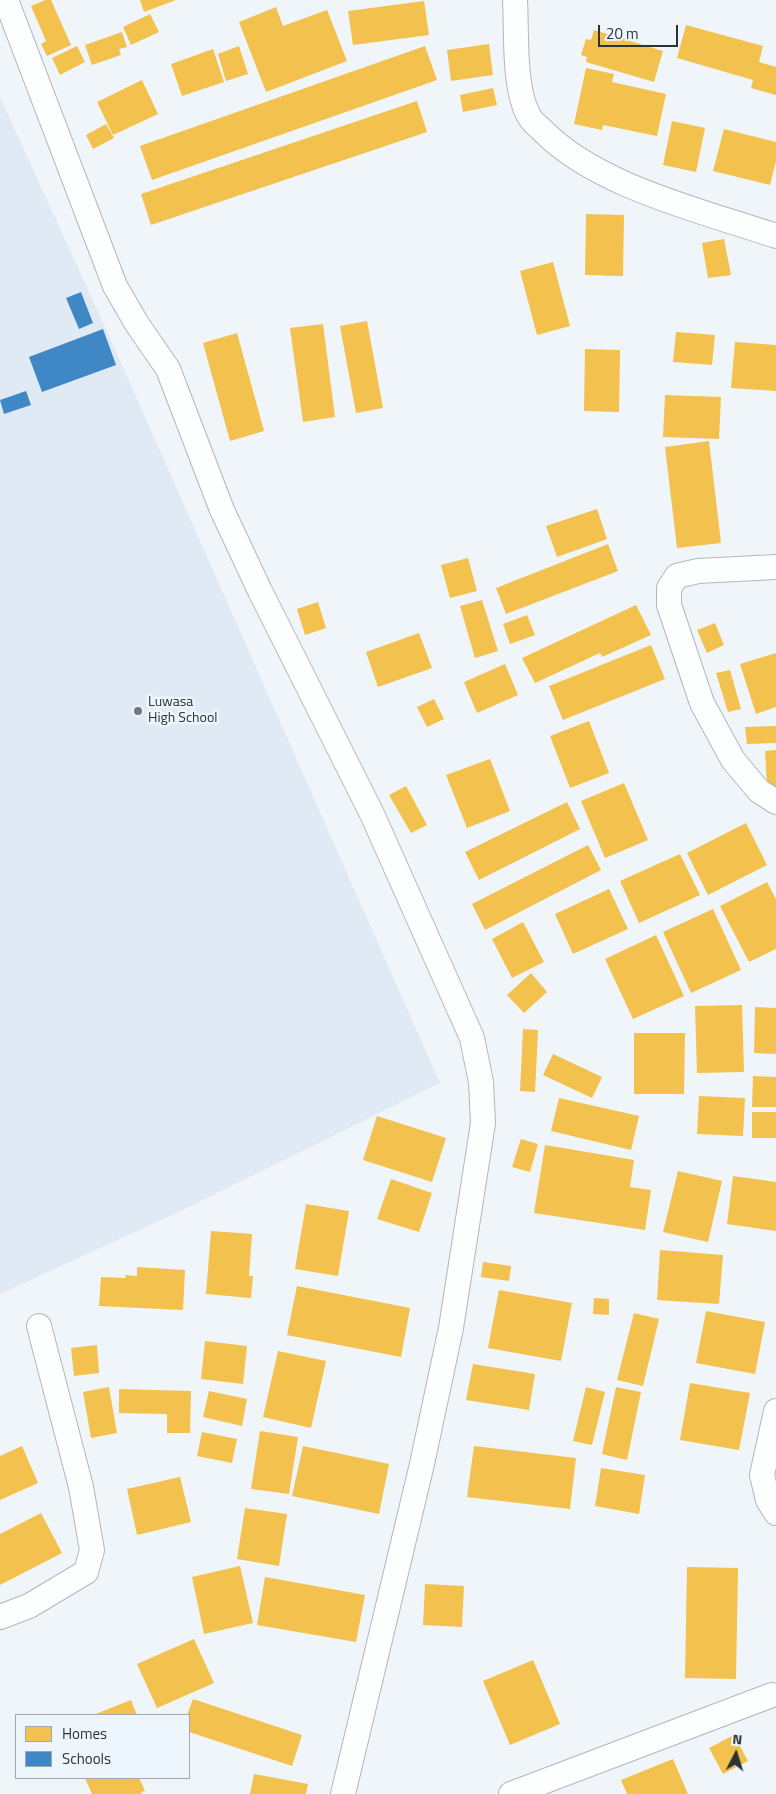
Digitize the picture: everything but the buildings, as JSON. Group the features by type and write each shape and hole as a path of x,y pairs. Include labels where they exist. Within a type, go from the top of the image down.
{"street":[{"path":"6,0 115,286 137,324 168,369 222,510 260,591 372,814 472,1038 481,1082 483,1123 451,1328 422,1464 343,1794"},
{"path":"515,0 519,87 529,117 553,142 595,171 663,198 776,236"},
{"path":"776,567 698,571 677,576 669,588 669,605 702,704 733,760 759,791 776,802"},
{"path":"0,1617 29,1606 86,1572 92,1550 81,1487 39,1326"},
{"path":"776,1411 762,1475 768,1500 776,1513"},
{"path":"511,1794 772,1695"}],"shaded area":[{"name":"Luwasa High School","path":"0,97 111,340 440,1083 185,1209 0,1294"}],"place":[{"name":"Luwasa High School","path":"138,711"}]}
